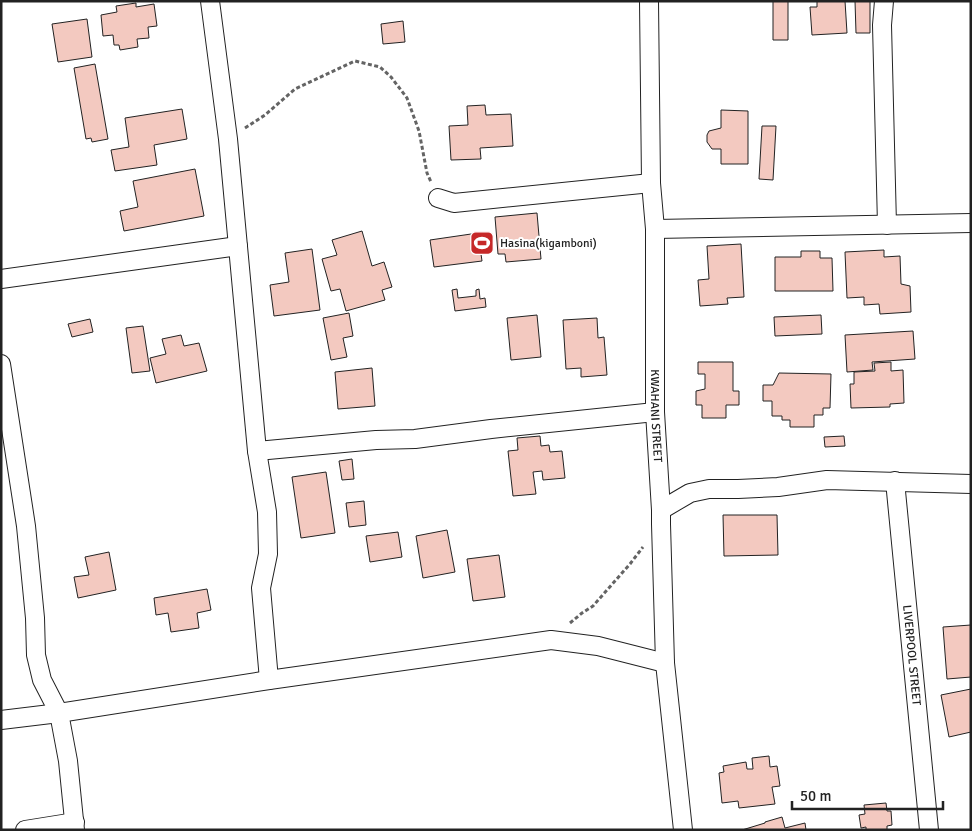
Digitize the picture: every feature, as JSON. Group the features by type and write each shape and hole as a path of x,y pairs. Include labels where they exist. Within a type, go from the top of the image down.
{"street":[{"path":"210,1 228,139 258,451 267,512 268,554 261,588 269,680"},
{"name":"KWAHANI STREET","path":"649,1 651,184 655,229 655,412 661,517 665,664 684,830"},
{"path":"884,1 882,25 887,226"},
{"path":"438,198 454,203 651,184"},
{"path":"655,229 971,223"},
{"path":"1,279 238,246"},
{"path":"1,364 26,526 35,618 36,655 42,680 60,714 68,761 75,826 25,830"},
{"path":"258,451 376,440 415,439 655,412"},
{"path":"661,517 690,493 709,489 778,486 827,480 971,484"},
{"name":"LIVERPOOL STREET","path":"895,482 929,830"},
{"path":"1,720 60,714 269,680 551,640 598,646 665,664"}],"path":[{"path":"228,139 265,115 296,89 316,79 355,61 380,67 391,77 407,98 419,131 427,173 438,198"},
{"path":"551,640 582,613 598,602 630,564 661,517"}],"building":[{"path":"773,1 788,1 788,40 773,40"},
{"path":"817,1 845,1 847,33 812,35 810,7 817,7"},
{"path":"855,1 870,1 870,33 856,33"},
{"path":"136,3 136,7 154,4 157,26 148,27 149,38 137,39 138,47 120,50 119,45 114,45 113,35 103,36 101,15 117,12 116,6"},
{"path":"87,19 92,57 58,62 52,24"},
{"path":"403,21 405,42 383,44 381,24"},
{"path":"95,64 108,139 92,142 91,138 86,139 74,68"},
{"path":"485,105 486,115 511,114 513,146 480,148 481,159 451,160 449,126 468,125 467,106"},
{"path":"182,109 187,139 154,145 157,165 115,171 111,150 129,147 125,118"},
{"path":"721,110 748,111 748,164 721,164 721,149 712,149 707,142 709,131 721,128"},
{"path":"762,126 776,126 773,180 759,179"},
{"path":"195,169 204,216 124,231 120,211 138,207 133,181"},
{"path":"537,213 541,259 506,262 505,254 498,254 495,217"},
{"path":"362,231 372,266 384,262 392,287 382,290 385,300 346,311 340,289 331,291 322,259 337,255 332,240"},
{"path":"478,233 482,261 434,267 430,240"},
{"path":"741,244 744,297 727,298 728,304 700,306 698,280 709,279 707,246"},
{"path":"312,249 320,310 274,316 270,285 289,282 285,253"},
{"path":"884,250 884,257 900,256 901,284 910,286 911,312 880,314 879,304 864,305 864,297 847,298 845,252"},
{"path":"801,251 820,251 820,258 832,258 833,291 775,291 775,257 801,257"},
{"path":"457,289 458,298 476,296 476,290 479,289 480,299 485,298 486,307 455,311 452,290"},
{"path":"349,313 353,336 343,338 347,357 331,360 323,318"},
{"path":"537,315 541,357 511,360 507,318"},
{"path":"821,315 822,334 775,336 774,317"},
{"path":"597,318 598,338 604,337 607,375 581,377 581,368 566,369 563,320"},
{"path":"90,319 93,332 72,337 68,324"},
{"path":"143,326 150,371 132,373 126,328"},
{"path":"913,331 915,359 872,362 873,370 847,372 845,335"},
{"path":"181,335 184,346 199,343 207,371 156,383 150,358 166,354 162,339"},
{"path":"698,362 733,362 733,391 739,391 739,405 726,405 726,418 702,418 702,405 696,405 696,391 705,389 705,374 698,374"},
{"path":"891,362 891,371 903,370 904,403 890,404 890,407 851,408 850,384 854,384 854,372 875,371 874,363"},
{"path":"372,368 375,406 338,409 335,372"},
{"path":"779,373 831,374 830,408 823,408 823,415 814,415 814,427 790,427 790,420 782,420 782,416 772,416 772,401 763,401 763,385 773,385"},
{"path":"540,436 541,446 549,445 550,452 562,451 565,478 543,480 542,471 533,472 536,494 513,496 508,451 518,450 517,438"},
{"path":"844,436 845,446 825,447 824,437"},
{"path":"352,459 354,479 342,480 339,461"},
{"path":"326,472 335,533 301,538 292,477"},
{"path":"364,501 366,525 349,527 346,503"},
{"path":"723,515 777,515 778,555 724,556"},
{"path":"447,530 455,572 423,578 416,536"},
{"path":"398,532 402,557 370,562 366,536"},
{"path":"109,552 116,590 78,598 74,577 89,575 85,557"},
{"path":"499,555 505,597 473,601 467,559"},
{"path":"207,589 211,610 197,613 199,628 171,632 168,613 156,615 154,598"},
{"path":"971,625 971,677 947,679 943,627"},
{"path":"971,689 971,732 949,737 941,695"},
{"path":"769,756 770,767 777,766 780,786 772,787 775,804 739,808 738,801 722,803 719,773 724,772 723,766 746,762 747,769 753,769 752,758"},
{"path":"886,803 887,811 891,811 892,825 887,826 887,830 866,830 866,827 861,828 859,815 865,814 864,805"},
{"path":"782,817 785,828 805,823 806,830 742,830 765,822"}],"place":[{"name":"Hasina(kigamboni)","path":"482,243"}]}
